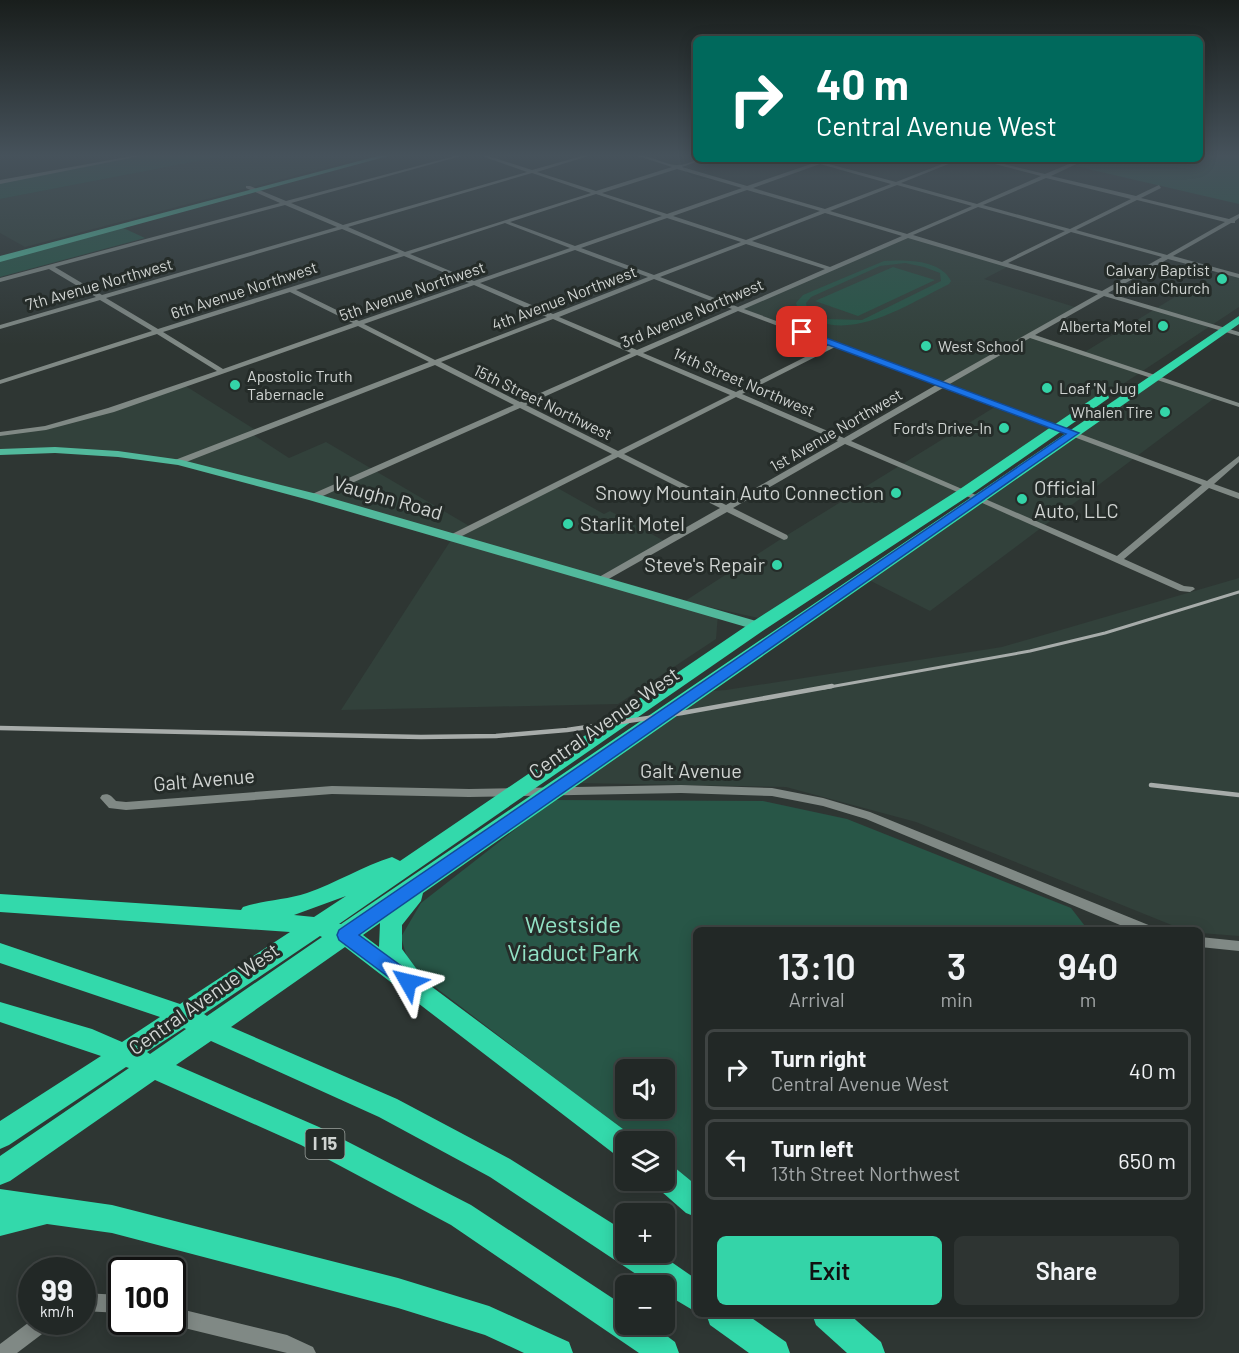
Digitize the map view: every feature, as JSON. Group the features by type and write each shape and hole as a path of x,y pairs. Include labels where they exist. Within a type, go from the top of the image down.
{"highway":[{"name":"Central Avenue West","path":"0,1172 672,709 737,660 1074,433 1149,375 1218,328 1239,307"},
{"name":"Central Avenue West","path":"1218,328 1239,319"},
{"name":"Central Avenue West","path":"0,1136 254,969 758,626 965,492 1059,428 1149,375"},
{"path":"737,660 755,640 759,633 758,626 770,626 784,622 863,577"},
{"path":"172,916 258,913 303,902 339,890 442,842"},
{"path":"424,880 391,923 390,951 424,993"},
{"path":"0,903 257,920 316,926 346,935 615,1139"},
{"path":"0,953 155,1004 388,1108 500,1168 615,1242"},
{"name":"I 15","path":"0,1012 92,1040 197,1084 310,1136 460,1215 638,1333 664,1353"},
{"path":"675,1185 693,1200"},
{"path":"0,1203 112,1219 398,1293 489,1321 558,1353"},
{"path":"0,1222 52,1210"},
{"path":"647,1263 693,1295"},
{"path":"725,1317 775,1353"},
{"path":"830,1317 870,1353"}],"main road":[{"path":"0,253 131,219"},
{"path":"0,259 141,219"},
{"name":"Vaughn Road","path":"0,452 55,450 118,454 178,462 313,497 758,626"}],"street":[{"path":"0,280 224,219"},
{"name":"14th Street Northwest","path":"323,219 980,498 1183,589 1190,589"},
{"name":"7th Avenue Northwest","path":"0,327 369,219"},
{"name":"6th Avenue Northwest","path":"0,382 515,219"},
{"name":"5th Avenue Northwest","path":"0,434 46,428 81,419 658,219"},
{"path":"677,219 830,269"},
{"name":"4th Avenue Northwest","path":"178,462 804,219"},
{"path":"852,219 1239,334"},
{"name":"3rd Avenue Northwest","path":"313,497 636,353 946,219"},
{"path":"1031,219 1239,276"},
{"path":"1002,264 1093,219"},
{"path":"1222,219 1239,223"},
{"name":"1st Avenue Northwest","path":"602,579 1233,219"},
{"path":"506,222 1239,496"},
{"path":"50,266 156,333 222,371"},
{"name":"15th Street Northwest","path":"291,290 784,537"},
{"path":"1029,335 1239,405"},
{"path":"453,537 836,344"},
{"path":"1118,560 1239,458"},
{"name":"Galt Avenue","path":"106,798 113,805 126,806 332,790 469,793 681,789 772,792 823,802 870,816 1139,927"},
{"path":"1203,942 1239,946"},
{"path":"186,1319 287,1344 307,1353"},
{"path":"2,1353 26,1335"}],"shaded area":[{"path":"0,219 130,219 25,247 0,233"},
{"path":"908,236 1009,266 984,279 1078,308 1030,335 1083,353 1219,270 1239,276 1239,307 767,620 691,603 718,614 716,639 618,704 341,710 453,537 178,462 118,454 0,452 0,434 46,428 184,385 257,431 252,434 289,458 326,442 471,527 554,486 604,514 610,511 666,542 603,578 685,601 998,405 740,308"},
{"path":"1156,377 1216,397 930,611 863,577"},
{"path":"1239,578 1239,936 1203,933 1203,927 1177,927 916,822 786,787 578,783 710,691 1002,647"}],"green space":[{"path":"119,226 145,238 0,277 0,259"},
{"path":"884,261 921,262 939,268 951,281 893,312 853,325 833,325 814,320 797,307 796,303 803,295","holes":["905,263 940,273 941,281 862,320 827,319 807,308 806,303 811,297 880,266"]},
{"path":"893,267 935,280 858,316 815,301"},
{"name":"Westside Viaduct Park","path":"553,800 763,801 847,819 1071,908 1086,927 693,927 693,1185 675,1171 675,1131 624,1131 410,968 401,937 421,903"}],"railway":[{"path":"824,688 1030,651 1105,633 1239,592"},
{"path":"0,728 421,737 496,736 567,730 682,713 832,686"},
{"path":"1151,785 1239,795"}],"place":[{"name":"Calvary Baptist Indian Church","path":"1222,279"},
{"name":"Alberta Motel","path":"1163,326"},
{"name":"West School","path":"926,346"},
{"name":"Apostolic Truth Tabernacle","path":"235,385"},
{"name":"Loaf 'N Jug","path":"1047,388"},
{"name":"Whalen Tire","path":"1165,412"},
{"name":"Ford's Drive-In","path":"1004,428"},
{"name":"Snowy Mountain Auto Connection","path":"896,493"},
{"name":"Official Auto, LLC","path":"1022,499"},
{"name":"Starlit Motel","path":"568,524"},
{"name":"Steve's Repair","path":"777,565"}],"route":[{"path":"408,982 346,935 1074,433 802,332"}]}
